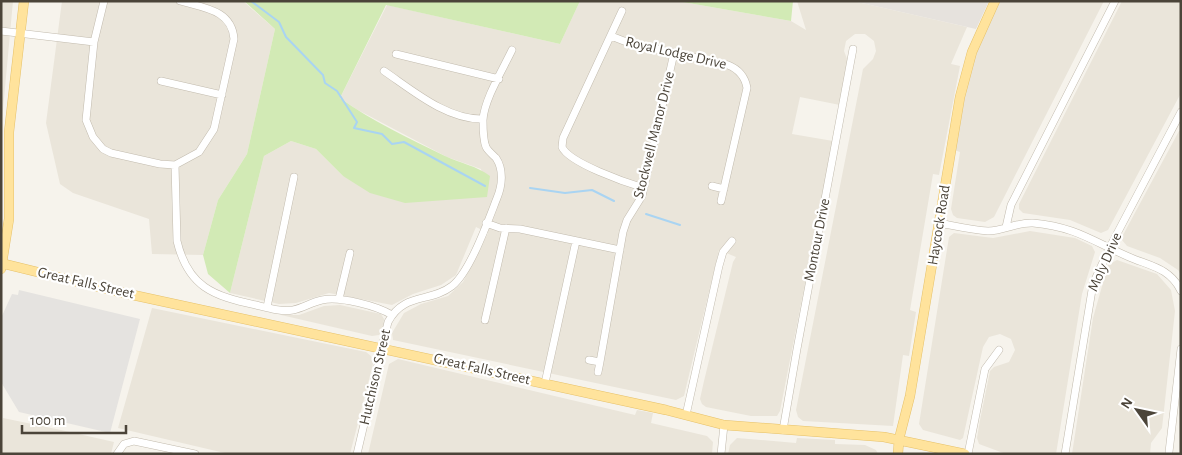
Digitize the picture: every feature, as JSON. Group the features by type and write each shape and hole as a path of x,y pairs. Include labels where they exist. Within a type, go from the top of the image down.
{"main road":[{"path":"2,265 11,197 5,131 21,34 24,1"},
{"name":"Haycock Road","path":"898,454 899,439 910,396 965,73 972,52 995,1"},
{"name":"Great Falls Street","path":"2,265 210,312 382,347 724,425 899,439 966,454"}],"street":[{"path":"104,1 94,42 86,113 92,137 110,153 160,164 175,165 193,157 206,145 214,129 234,40 231,25 218,12 180,1"},
{"path":"1006,227 1012,205 1022,183 1114,1"},
{"path":"622,11 563,138 562,147 571,157 626,182 644,188"},
{"path":"1,31 94,42"},
{"name":"Royal Lodge Drive","path":"611,36 629,43 732,66 739,71 746,82 747,88 724,189"},
{"path":"384,71 434,104 468,118 483,119 486,106 512,50"},
{"name":"Montour Drive","path":"783,430 796,348 853,50"},
{"name":"Stockwell Manor Drive","path":"598,372 625,225 640,202 644,188 674,53"},
{"path":"396,54 499,79"},
{"path":"161,81 222,95"},
{"name":"Moly Drive","path":"1065,454 1090,299 1098,270 1179,122 1181,112"},
{"name":"Hutchison Street","path":"357,454 382,347 392,316 398,309 413,299 439,293 452,286 463,273 498,196 502,178 496,159 486,147 483,119"},
{"path":"175,165 177,241 190,275 205,288 223,297 266,307 294,310 322,300 339,299 378,308 392,316"},
{"path":"266,307 294,178"},
{"path":"712,186 724,189 721,200"},
{"path":"486,223 506,228 520,228 620,250"},
{"path":"939,223 988,231 1032,223 1062,228 1090,237 1163,270 1175,281 1181,292"},
{"path":"485,320 506,228"},
{"path":"545,384 576,241"},
{"path":"686,415 719,266 723,252 732,241"},
{"path":"339,299 350,253"},
{"path":"1169,452 1181,349"},
{"path":"966,454 985,369 999,350"},
{"path":"589,360 600,362"},
{"path":"721,454 724,425"},
{"path":"117,454 124,444 134,441 196,454"}],"shaded area":[{"path":"1,1 13,1 1,131"},
{"path":"62,1 243,1 275,29 247,154 218,200 203,255 152,254 149,219 73,193 60,184 46,123"},
{"path":"580,1 677,1 791,21 806,30 797,1 853,1 967,27 951,64 960,66 939,175 933,174 910,310 916,312 909,356 903,355 893,426 803,421 798,417 796,410 863,69 873,59 876,51 874,41 865,34 855,34 846,41 844,51 849,64 840,105 800,97 792,134 833,141 780,411 777,416 751,416 706,407 700,399 733,262 736,257 719,250 684,396 676,400 393,340 392,333 404,313 421,304 448,296 463,282 488,233 476,227 456,275 441,285 413,294 392,305 329,293 296,303 279,304 230,293 264,156 291,141 316,149 343,176 447,198 487,196 481,169 447,157 356,109 340,98 387,5 560,44"},
{"path":"853,1 989,1 976,29"},
{"path":"1000,1 1104,1 994,217 985,222 957,218 953,215 951,209 960,152 954,150 967,74"},
{"path":"1122,1 1181,1 1181,93 1108,230 1101,233 1070,220 1023,213 1019,209 1019,204"},
{"path":"1179,131 1181,131 1181,275 1178,270 1160,258 1127,246 1122,240"},
{"path":"1030,231 1075,238 1092,246 1095,252 1082,294 1056,454 1006,454 979,444 977,438 990,371 994,367 1009,362 1015,350 1011,339 1000,334 989,337 983,347 963,438 960,440 923,430 919,424 949,237 954,233 993,238"},
{"path":"1117,260 1157,274 1171,290 1175,311 1162,428 1151,443 1150,454 1072,454 1093,318 1108,265"},
{"path":"19,290 140,319 110,433 19,412 1,382 1,318 12,294 18,295"},
{"path":"340,305 381,314 384,319 383,330 379,335 372,336 281,315 299,315 324,306"},
{"path":"152,308 366,352 371,356 373,364 350,454 229,454 118,428"},
{"path":"398,359 635,415 637,410 653,413 651,423 707,436 713,442 712,454 368,454 389,364"},
{"path":"3,418 114,442 111,454 1,454"},
{"path":"737,438 796,443 797,438 835,440 835,444 865,445 876,450 878,454 728,454 730,445"}],"green space":[{"path":"244,1 580,1 560,44 386,5 340,98 378,122 445,156 474,167 490,176 487,197 405,203 370,193 343,176 316,149 291,141 264,156 230,293 208,274 203,255 218,200 247,154 275,29"},
{"path":"677,1 793,1 791,21"}],"waterway":[{"path":"251,1 279,22 286,37 323,75 325,83 337,91 357,122 354,128 382,134 392,144 404,142 485,186"},
{"path":"530,188 565,193 592,190 614,201"},
{"path":"646,214 680,225"}]}
